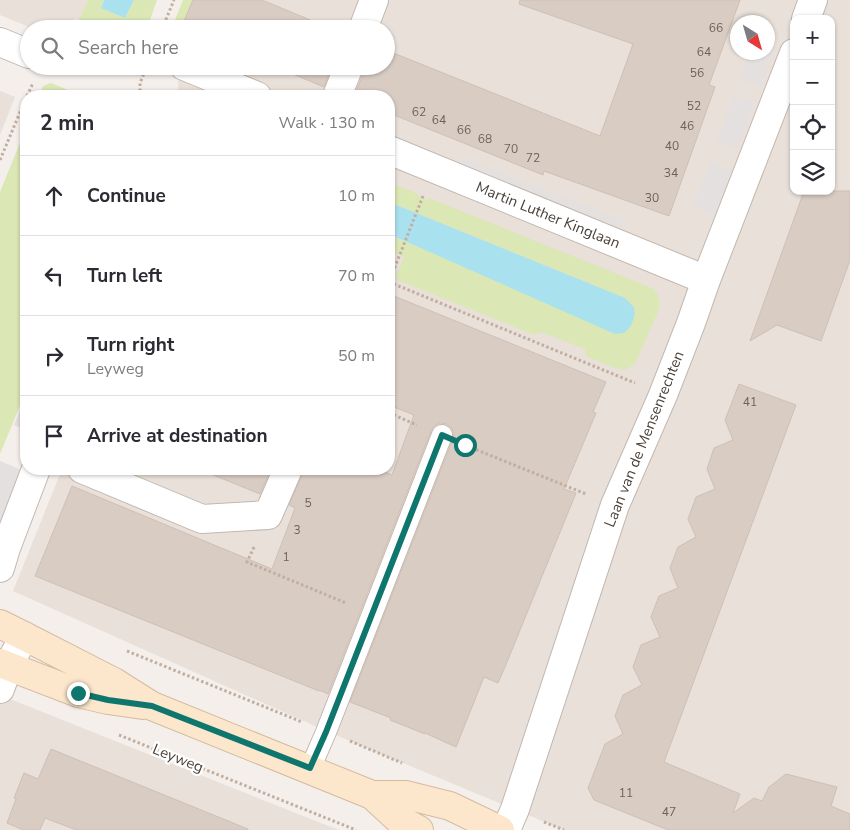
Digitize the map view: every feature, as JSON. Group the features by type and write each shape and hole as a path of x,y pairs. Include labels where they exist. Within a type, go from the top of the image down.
{"street":[{"path":"366,20 374,0"},
{"path":"807,15 813,0"},
{"path":"0,42 20,50"},
{"name":"Laan van de Mensenrechten","path":"506,830 515,809 615,505 691,323 791,60"},
{"path":"206,75 242,90"},
{"path":"339,90 345,75"},
{"name":"Martin Luther Kinglaan","path":"395,152 706,280"},
{"path":"0,568 34,475"},
{"path":"96,475 202,520 268,514 285,475"},
{"path":"152,706 108,700 3,673 12,630 114,682 152,706 310,768 372,795 397,818 418,830"},
{"path":"372,795 406,795 450,806 500,830"}],"lane":[{"path":"310,768 326,732 442,435"}],"path":[{"path":"166,20 174,0"},
{"path":"140,90 140,83 143,75"},
{"path":"0,160 20,112"},
{"path":"395,267 422,198"},
{"path":"395,284 662,395"},
{"path":"395,415 615,505"},
{"path":"268,514 247,562 372,614"},
{"name":"Leyweg","path":"111,731 356,830"}],"shaded area":[{"path":"0,0 88,0 79,20 75,18 74,20 20,20 20,23 0,15"},
{"path":"193,0 850,0 850,830 564,830 326,731 13,591 60,475 395,475 395,90 178,90 179,75 395,75 395,20 185,20"},
{"path":"747,60 771,60 761,87 740,79"},
{"path":"0,91 15,97 0,135"},
{"path":"734,95 755,103 738,148 717,141"},
{"path":"460,157 624,220 621,227 457,164"},
{"path":"710,162 731,169 715,215 693,207"},
{"path":"20,410 20,428 14,425"},
{"path":"0,461 20,469 20,475 0,524"},
{"path":"0,695 293,812 339,830 0,830"}],"green space":[{"path":"88,0 104,0 101,7 125,18 134,0 157,0 150,20 79,20"},
{"path":"183,0 193,0 185,20 175,20"},
{"path":"51,83 68,90 41,90 43,86"},
{"path":"20,143 20,406 0,454 0,192"},
{"path":"395,184 427,200 429,198 654,289 660,303 635,364 621,370 587,357 585,349 541,332 534,335 395,279 404,257 396,253 395,255 395,237 409,243 625,298 395,204"}],"water":[{"path":"104,0 134,0 125,18 101,8"},
{"path":"395,204 625,298 634,307 635,314 631,326 624,333 615,334 395,237"}],"building":[{"path":"193,0 262,0 310,20 184,20"},
{"path":"520,0 740,0 735,15 730,15 730,27 709,85 715,87 669,216 544,171 543,175 395,115 395,90 356,90 363,75 395,75 395,54 600,136 633,44 519,4"},
{"path":"295,75 329,75 324,87"},
{"path":"835,191 850,191 850,260 821,341 777,325 750,341 803,195 835,195"},
{"path":"395,296 606,382 593,412 596,413 564,489 576,493 507,662 498,683 484,677 456,747 350,702 453,439 454,433 447,424 440,423 434,426 431,431 328,694 35,576 72,486 272,569 295,508 289,505 302,475 395,475 395,467 414,415 395,407"},
{"path":"739,384 796,405 664,762 740,794 733,813 754,798 762,801 769,787 786,774 837,787 831,806 850,814 850,830 668,830 594,800 588,788 605,744 623,734 615,716 623,695 642,685 633,667 641,645 660,637 651,617 659,596 678,588 670,568 678,547 696,537 688,519 696,497 715,489 707,469 714,448 733,440 725,420"},
{"path":"213,475 268,475 260,494"},
{"path":"51,749 248,830 76,830 45,818 40,830 23,830 7,823 24,773 38,779"}],"route":[{"path":"78,693 108,700 152,706 310,768 326,732 442,435 465,445"}]}
